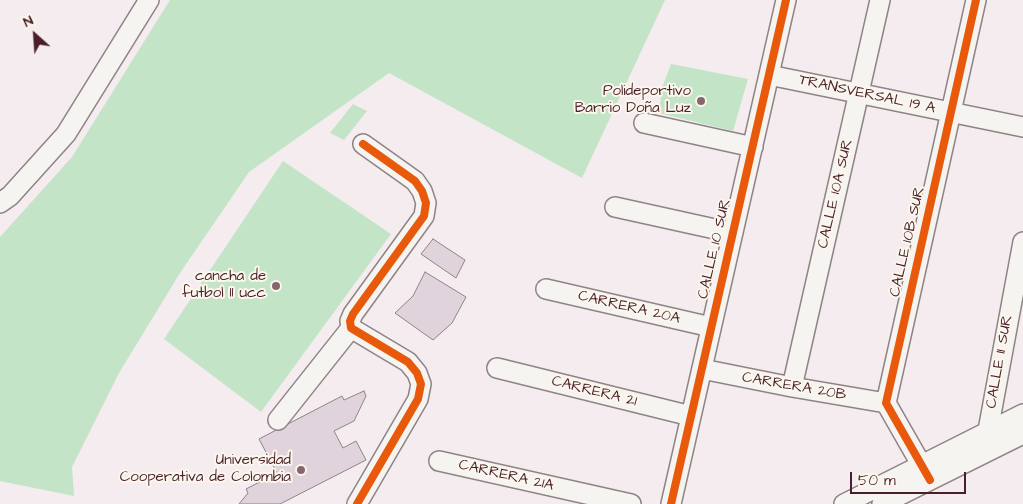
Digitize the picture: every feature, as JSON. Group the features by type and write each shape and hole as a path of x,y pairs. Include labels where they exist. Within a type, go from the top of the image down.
{"street":[{"path":"0,203 10,196 66,134 149,0"},
{"name":"CALLE 10 SUR","path":"671,504 786,0"},
{"name":"CALLE 10A SUR","path":"792,387 880,0"},
{"name":"CALLE 10B SUR","path":"886,403 976,0"},
{"name":"TRANSVERSAL 19 A","path":"769,75 1023,127"},
{"path":"644,123 753,147"},
{"path":"278,420 351,328 350,321 353,314 424,216 426,203 422,191 414,181 363,144"},
{"path":"615,207 733,233"},
{"name":"CALLE 11 SUR","path":"984,452 1020,270 1023,242"},
{"name":"CARRERA 20A","path":"546,289 711,328"},
{"path":"351,328 408,362 417,373 421,384 418,399 357,504"},
{"name":"CARRERA 21","path":"497,368 691,416"},
{"name":"CARRERA 20B","path":"702,369 886,403"},
{"path":"886,403 926,473"},
{"path":"882,504 988,431 1023,414"},
{"path":"844,504 984,452 1023,434"},
{"name":"CARRERA 21A","path":"439,461 631,504"}],"green space":[{"path":"170,0 665,0 582,178 389,73 249,172 180,273 119,373 72,467 74,496 0,481 0,237 72,157"},
{"name":"Polideportivo Barrio Doña Luz","path":"671,64 748,79 733,131 659,113 662,88"},
{"path":"353,104 367,111 344,140 330,133"},
{"name":"cancha de futbol 11 ucc","path":"283,161 391,234 261,412 164,339"}],"building":[{"path":"433,239 465,260 456,278 421,254"},
{"path":"425,272 466,297 452,323 433,340 395,313 413,296"},
{"path":"364,391 366,396 354,421 334,431 343,448 356,441 366,460 280,504 239,504 248,493 246,489 277,473 259,439 342,396 344,400"}],"cycle path":[{"path":"671,504 786,0"},
{"path":"930,480 886,403 976,0"},
{"path":"357,504 418,399 421,384 417,373 408,362 351,328 350,321 353,314 424,216 426,203 422,191 415,181 363,144"}],"place":[{"name":"Polideportivo Barrio Doña Luz","path":"701,101"},
{"name":"cancha de futbol 11 ucc","path":"276,286"},
{"name":"Universidad Cooperativa de Colombia","path":"301,470"}]}
